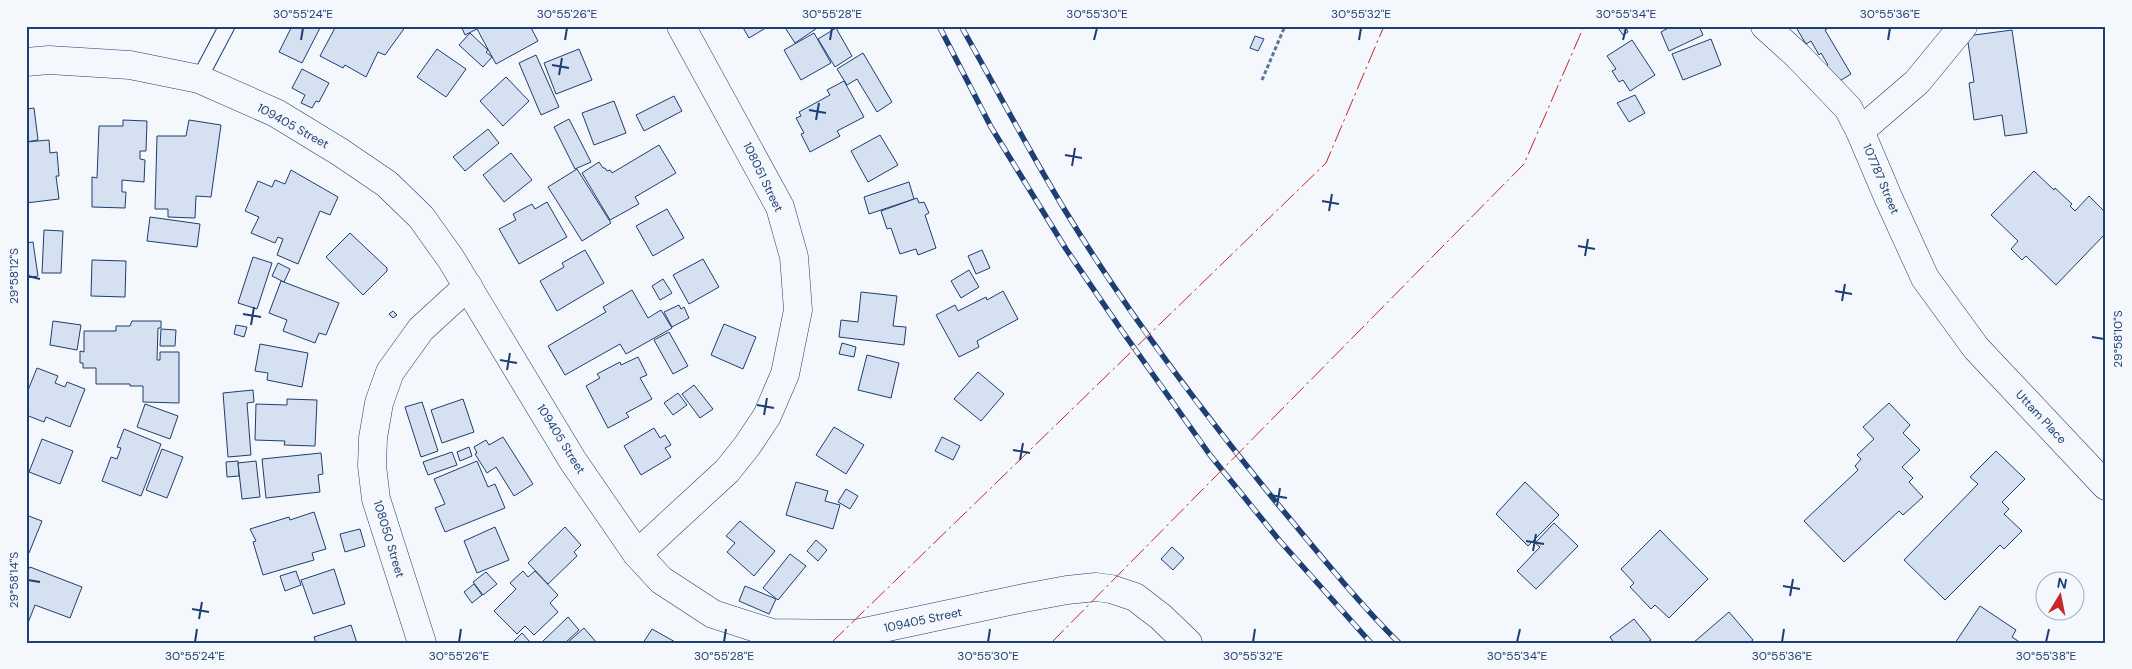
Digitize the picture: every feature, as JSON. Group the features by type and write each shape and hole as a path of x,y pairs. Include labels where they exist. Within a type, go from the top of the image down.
{"street":[{"name":"108051 Street","path":"637,554 728,471 748,446 767,416 785,374 798,310 794,257 780,207 681,26"},
{"name":"107787 Street","path":"1765,26 1798,55 1848,108 1925,278 1976,348"},
{"path":"1860,131 1917,82 1963,26"},
{"name":"109405 Street","path":"26,62 50,60 130,65 199,79 276,113 340,152 387,184 421,217 452,259 574,461 637,554 661,580 713,614 772,633 855,634 1033,596 1096,587 1111,589 1135,597 1161,617 1188,643"},
{"name":"108050 Street","path":"422,643 376,498 372,466 373,438 379,403 390,372 421,329 468,286"},
{"name":"Uttam Place","path":"1976,348 2106,486"}],"lane":[{"path":"199,79 226,26"}],"path":[{"path":"1262,80 1284,26"}],"building":[{"path":"292,26 321,26 302,63 279,52"},
{"path":"336,26 406,26 385,55 378,52 366,77 345,65 343,68 320,56"},
{"path":"461,26 530,26 538,41 496,64 477,29 465,35"},
{"path":"742,26 769,26 749,38"},
{"path":"784,26 820,26 795,43"},
{"path":"1625,26 1628,32 1623,35 1618,28"},
{"path":"1672,26 1699,26 1703,35 1669,51 1661,32"},
{"path":"1801,26 1826,26 1827,29 1825,30 1851,74 1838,82 1831,70 1828,72 1825,67 1828,65 1821,53 1819,55 1811,41 1806,44 1797,29"},
{"path":"836,28 852,56 835,67 818,39"},
{"path":"2012,30 2027,133 2005,136 2002,115 1974,120 1969,83 1974,82 1967,36"},
{"path":"470,33 488,50 486,52 492,57 483,67 459,45"},
{"path":"814,33 831,63 801,80 784,50"},
{"path":"1255,36 1264,39 1258,51 1250,48"},
{"path":"1711,39 1721,65 1683,80 1672,54"},
{"path":"1632,40 1655,75 1630,91 1623,80 1619,82 1612,71 1616,69 1607,56"},
{"path":"437,49 466,69 446,97 417,77"},
{"path":"579,49 592,80 556,94 544,63"},
{"path":"863,53 892,102 877,112 857,79 847,85 837,69"},
{"path":"536,55 559,107 541,115 519,63"},
{"path":"302,69 329,83 319,102 316,101 312,108 301,103 305,95 292,88"},
{"path":"506,77 529,101 503,126 480,101"},
{"path":"844,81 864,117 837,131 840,136 810,152 801,134 804,133 796,118 801,116 799,112 830,95 827,90"},
{"path":"1635,95 1645,113 1629,122 1617,103"},
{"path":"674,96 682,111 644,131 636,115"},
{"path":"614,101 626,133 594,145 582,113"},
{"path":"34,108 38,140 26,142 26,109"},
{"path":"569,119 591,162 575,169 554,127"},
{"path":"123,120 147,121 146,151 140,151 140,159 145,160 144,182 122,180 122,192 126,192 125,208 92,207 92,177 97,178 99,126 123,126"},
{"path":"189,120 221,125 211,197 196,196 195,218 168,217 168,209 155,209 157,136 186,136"},
{"path":"488,129 499,143 465,171 453,157"},
{"path":"880,135 898,165 868,182 851,151"},
{"path":"49,140 50,153 57,152 59,176 56,176 59,199 26,203 26,142"},
{"path":"659,145 676,173 635,197 639,204 610,220 582,173 599,162 603,168 607,171 610,170 612,173"},
{"path":"511,153 532,180 504,202 483,175"},
{"path":"577,169 611,223 582,241 548,187"},
{"path":"291,170 338,197 330,215 320,211 298,264 277,255 283,239 278,237 275,243 251,233 259,217 245,211 258,181 272,187 275,180 285,184"},
{"path":"2034,171 2072,204 2070,206 2075,211 2089,196 2106,213 2106,233 2056,285 2026,256 2022,260 2011,249 2018,241 1991,215"},
{"path":"909,182 914,199 869,214 864,197"},
{"path":"917,198 919,203 924,202 929,213 925,215 936,248 918,255 916,249 900,254 891,228 887,229 881,211"},
{"path":"547,202 567,237 519,264 499,229 516,220 513,214 532,204 535,209"},
{"path":"667,209 684,238 653,256 636,226"},
{"path":"150,217 200,224 197,247 147,241"},
{"path":"44,230 63,231 61,273 42,273"},
{"path":"350,233 387,268 387,271 363,295 326,257"},
{"path":"33,242 38,276 26,278 26,243"},
{"path":"585,250 604,283 557,311 540,281 564,267 562,263"},
{"path":"982,250 990,268 976,274 968,256"},
{"path":"253,257 272,263 257,309 238,303"},
{"path":"703,259 719,287 689,304 673,275"},
{"path":"92,260 126,261 125,297 91,296"},
{"path":"278,263 290,269 284,282 272,276"},
{"path":"969,270 979,287 961,298 951,281"},
{"path":"663,279 672,293 660,300 652,286"},
{"path":"281,281 339,303 326,335 319,333 315,343 283,331 287,320 269,313"},
{"path":"632,290 648,318 661,310 672,328 626,354 620,344 565,375 548,346 606,312 603,307"},
{"path":"1003,291 1018,319 977,341 979,347 959,357 936,315 955,305 958,311 986,297 987,300"},
{"path":"861,292 897,296 893,326 906,327 904,345 839,337 841,320 858,322"},
{"path":"679,305 681,309 684,307 689,318 672,327 664,312"},
{"path":"393,311 397,315 393,318 389,314"},
{"path":"53,321 81,325 77,350 50,345"},
{"path":"132,321 161,321 161,328 158,328 157,360 160,360 160,352 179,352 179,403 143,402 143,386 96,384 96,368 83,368 83,363 80,363 80,351 84,352 84,331 116,331 116,326 130,326"},
{"path":"724,324 756,337 743,369 711,355"},
{"path":"236,325 247,327 244,337 234,334"},
{"path":"161,329 176,330 175,346 160,346"},
{"path":"669,332 688,366 673,374 654,340"},
{"path":"842,343 856,347 854,357 839,354"},
{"path":"260,344 308,353 302,387 267,380 268,373 255,371"},
{"path":"867,355 899,363 891,398 858,390"},
{"path":"638,357 647,375 640,378 652,399 626,413 629,417 608,428 586,386 600,378 597,374 620,362 621,365"},
{"path":"37,368 58,376 55,383 65,387 67,382 85,389 70,427 46,417 44,422 26,415 26,395"},
{"path":"978,372 1004,394 981,421 954,399"},
{"path":"694,385 713,409 700,418 682,394"},
{"path":"253,390 254,402 247,403 251,455 228,457 223,393"},
{"path":"678,393 687,405 673,415 664,403"},
{"path":"287,399 317,400 315,446 284,445 285,441 255,440 256,404 287,405"},
{"path":"463,399 474,432 442,443 431,410"},
{"path":"422,402 438,451 421,457 405,407"},
{"path":"1889,403 1910,425 1903,433 1920,450 1902,467 1913,478 1909,482 1923,497 1903,515 1899,511 1844,562 1804,521 1858,470 1855,466 1861,459 1857,455 1874,439 1863,427"},
{"path":"145,404 178,416 170,439 137,427"},
{"path":"834,427 864,445 846,474 816,455"},
{"path":"654,428 660,438 665,435 671,445 665,448 671,457 641,475 624,446"},
{"path":"124,429 161,444 141,496 102,481 111,457 117,459 121,448 117,447"},
{"path":"503,437 533,484 514,496 496,467 487,473 475,454 477,453 474,447 486,440 489,445"},
{"path":"942,437 960,446 953,460 935,451"},
{"path":"42,439 73,451 60,484 29,472"},
{"path":"469,447 472,456 460,461 457,452"},
{"path":"162,449 183,457 167,498 146,490"},
{"path":"1996,451 2025,479 2002,502 2009,509 2004,514 2022,531 2004,549 2000,545 1945,600 1904,560 1978,484 1970,477"},
{"path":"452,452 457,465 428,475 423,462"},
{"path":"321,453 323,474 318,475 320,492 266,498 262,459"},
{"path":"238,461 239,476 227,477 226,462"},
{"path":"256,461 260,497 242,499 238,463"},
{"path":"477,461 488,487 495,484 505,508 445,532 435,508 445,504 434,479"},
{"path":"796,482 828,491 825,501 840,505 833,529 786,515"},
{"path":"1525,482 1559,515 1528,546 1496,514"},
{"path":"846,489 858,496 850,509 838,502"},
{"path":"314,512 326,549 312,553 314,560 263,575 253,542 256,541 250,529 289,517 290,520"},
{"path":"26,515 42,521 29,553 26,552"},
{"path":"740,521 775,551 754,576 727,552 735,543 726,536"},
{"path":"1554,523 1578,546 1536,589 1517,571 1540,547 1535,543"},
{"path":"495,527 509,560 477,573 464,541"},
{"path":"565,527 581,545 574,552 577,556 548,584 528,563"},
{"path":"360,529 365,546 345,552 340,534"},
{"path":"1660,530 1708,579 1669,618 1655,605 1651,609 1630,587 1634,583 1621,569"},
{"path":"816,540 827,550 818,561 807,551"},
{"path":"1172,547 1184,558 1173,570 1161,559"},
{"path":"790,554 806,566 778,600 763,588"},
{"path":"30,567 82,587 70,618 35,605 28,623 26,622 26,573"},
{"path":"334,569 345,604 313,614 301,580"},
{"path":"296,571 301,585 285,591 280,576"},
{"path":"523,571 528,577 535,571 558,595 550,603 558,612 534,635 525,626 517,634 494,611 516,589 510,583"},
{"path":"486,572 497,584 483,595 473,582"},
{"path":"474,584 482,595 472,603 464,592"},
{"path":"745,586 776,599 769,614 739,601"},
{"path":"1980,606 2016,630 2012,637 2021,643 1955,643"},
{"path":"1729,612 1753,640 1749,643 1693,643"},
{"path":"568,617 579,630 565,643 541,643"},
{"path":"1634,619 1651,640 1646,643 1614,643 1610,637"},
{"path":"351,625 357,643 316,643 314,637"},
{"path":"584,628 597,643 567,643"},
{"path":"652,629 677,643 643,643"},
{"path":"522,633 531,643 512,643"}],"railway":[{"path":"939,26 991,127 1066,249 1120,328 1210,455 1279,540 1371,643"},
{"path":"961,26 1066,212 1114,287 1166,361 1220,432 1320,556 1399,643"}],"power":[{"path":"831,643 1326,163 1384,26"},
{"path":"1051,643 1524,164 1584,26"}]}
